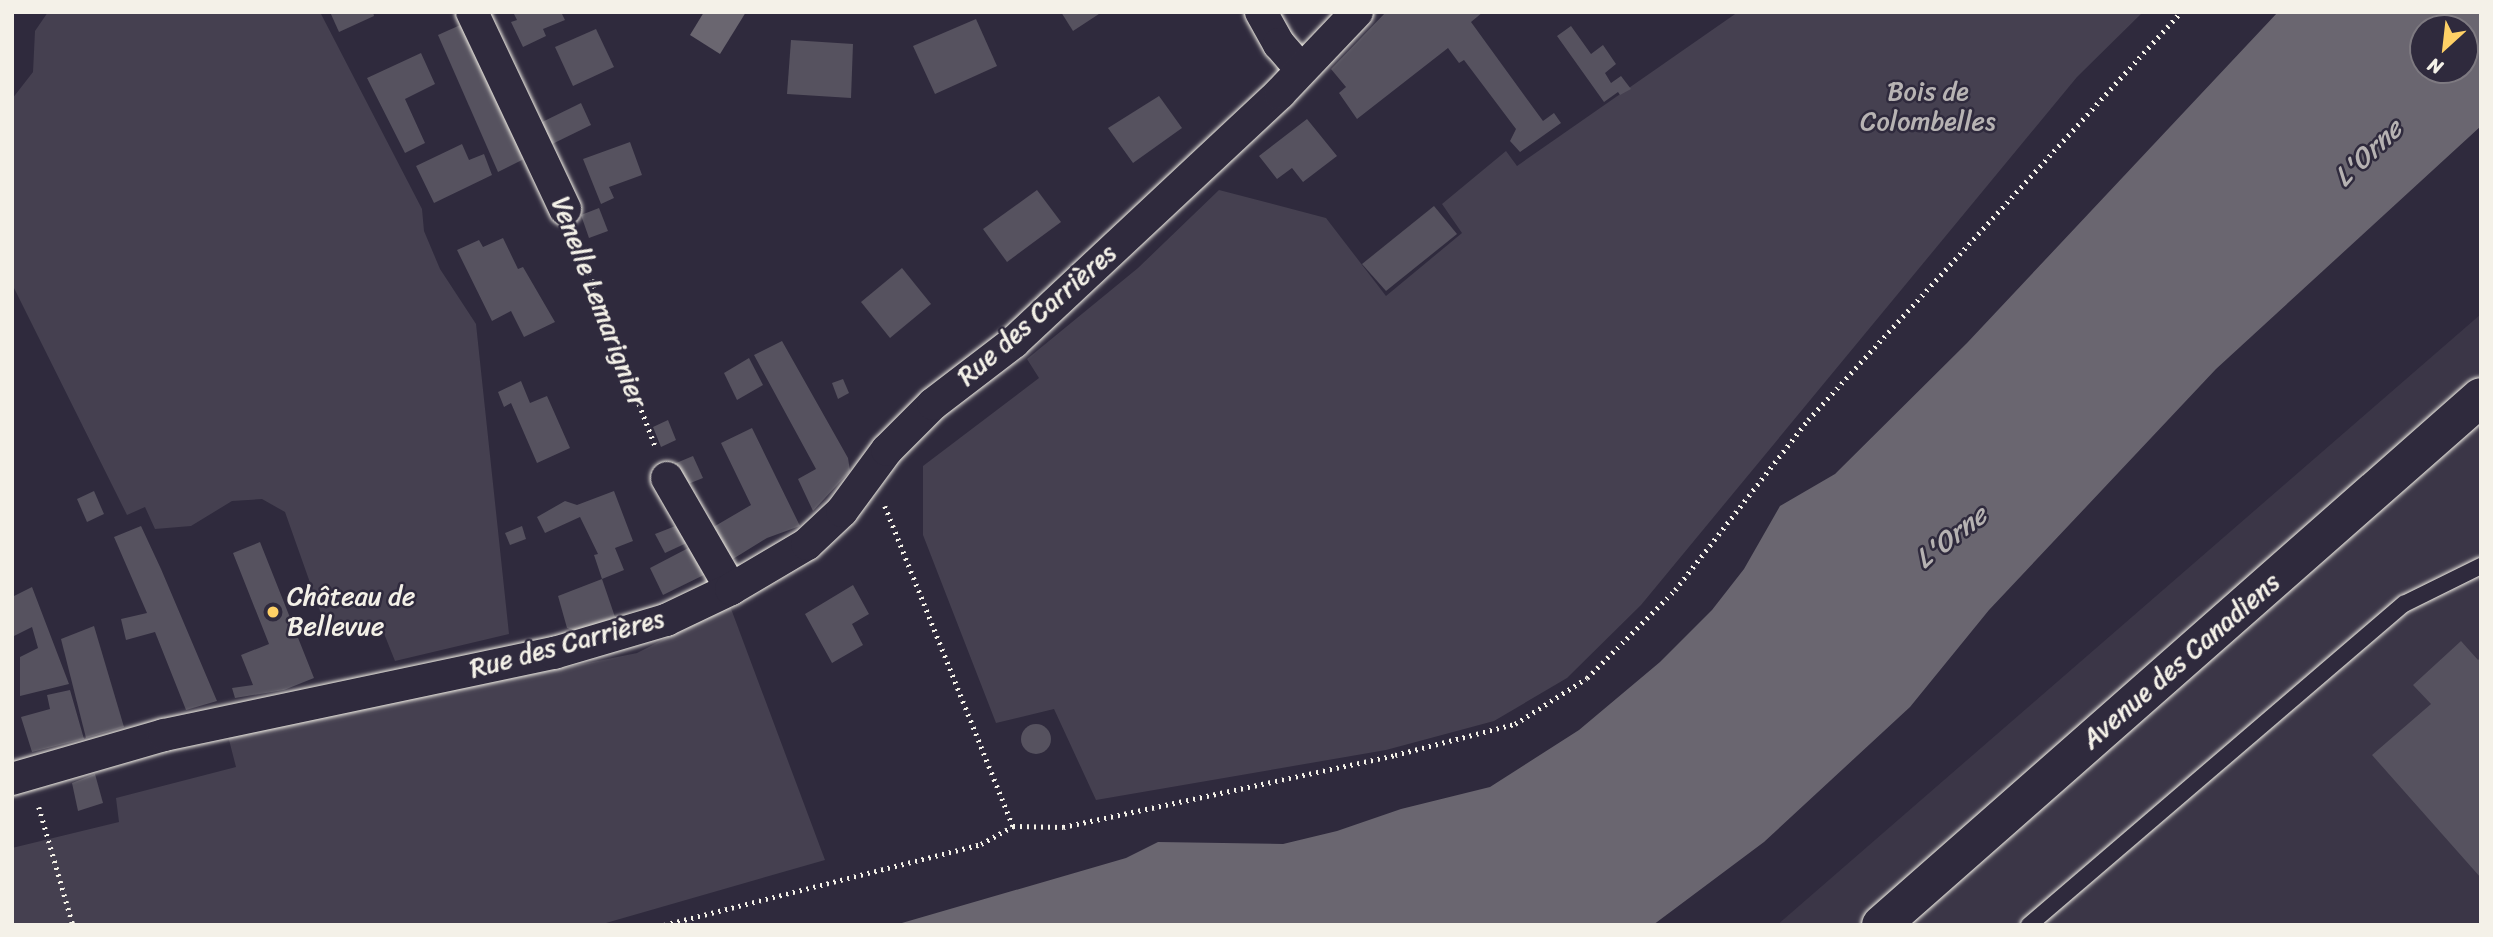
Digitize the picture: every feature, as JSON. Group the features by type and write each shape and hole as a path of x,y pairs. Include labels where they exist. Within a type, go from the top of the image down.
{"street":[{"name":"Venelle Lemarignier","path":"472,12 565,209"},
{"path":"1261,12 1279,44 1301,69"},
{"name":"Rue des Carrières","path":"21,777 164,735 554,653 666,620 731,589 807,544 865,482 887,450 933,404 1014,342 1301,69 1357,12"},
{"name":"Avenue des Canadiens","path":"1881,925 2481,397"},
{"path":"667,478 731,589"}],"lane":[{"path":"2029,925 2404,604 2481,566"}],"path":[{"path":"664,925 981,844 1013,826 1063,827 1395,755 1515,723 1587,678 1675,590 1808,420 2181,12"},
{"name":"Venelle Lemarignier","path":"565,209 667,478"},
{"path":"865,482 892,513 1013,826"},
{"path":"21,777 73,925"}],"shaded area":[{"path":"2481,314 2481,925 1777,925"}],"green space":[{"path":"48,12 320,12 422,209 424,231 440,269 476,324 509,634 395,661 381,626 345,635 325,625 285,512 262,499 232,501 191,526 155,529 145,507 127,515 12,284 12,99 33,72 35,31"},
{"name":"Bois de Colombelles","path":"1738,12 2143,12 2077,77 1641,605 1567,678 1494,721 1386,750 1096,800 1054,709 996,723 923,535 923,466 1039,378 1027,359 1138,268 1219,190 1326,218 1386,296 1462,233 1442,204 1506,151 1517,166"},
{"path":"730,606 825,860 599,925 12,925 12,848 119,822 116,798 236,767 228,736 637,653"}],"water":[{"path":"704,12 746,12 720,54 690,35"},
{"name":"L'Orne","path":"2278,12 2481,12 2481,126 2216,369 1989,610 1910,707 1764,842 1653,925 895,925 1126,858 1158,842 1283,844 1337,831 1401,809 1490,787 1579,730 1660,662 1712,610 1744,569 1780,506 1835,474 1967,343"}],"building":[{"path":"330,12 373,12 374,16 339,32"},
{"path":"513,12 561,12 565,20 543,29 546,36 523,47 511,22 517,20"},
{"path":"1061,12 1102,12 1073,31"},
{"path":"1386,12 1483,12 1471,22 1543,121 1554,113 1561,123 1520,152 1510,141 1516,129 1464,60 1459,63 1448,48 1357,119 1339,93 1346,87 1331,69"},
{"path":"976,19 997,66 935,94 913,46"},
{"path":"467,22 528,157 498,172 438,35"},
{"path":"1571,26 1591,54 1603,45 1616,64 1605,73 1611,83 1621,76 1631,89 1620,95 1618,92 1604,102 1557,36"},
{"path":"596,29 614,67 573,86 555,47"},
{"path":"791,40 853,44 851,98 787,94"},
{"path":"421,53 435,84 405,99 425,143 405,153 367,78"},
{"path":"1159,96 1182,128 1133,163 1108,128"},
{"path":"581,103 591,125 544,148 534,126"},
{"path":"1307,119 1337,156 1303,182 1292,168 1277,179 1259,156"},
{"path":"630,142 642,175 609,187 614,198 601,204 583,159"},
{"path":"462,144 469,160 484,154 492,175 434,203 416,166"},
{"path":"1037,190 1061,222 1007,262 983,229"},
{"path":"1434,206 1457,234 1386,291 1362,264"},
{"path":"599,208 608,231 589,238 581,215"},
{"path":"503,238 518,269 523,267 555,322 524,337 511,311 492,321 457,250 479,240 483,247"},
{"path":"902,268 931,304 890,338 861,302"},
{"path":"782,341 848,458 850,471 813,511 798,479 816,469 754,355"},
{"path":"749,358 763,385 737,400 724,373"},
{"path":"843,379 849,393 838,399 832,383"},
{"path":"521,381 530,403 547,396 570,448 537,463 511,403 504,407 498,392"},
{"path":"668,420 676,440 661,447 653,427"},
{"path":"752,428 800,526 767,538 728,562 710,529 751,505 721,443"},
{"path":"693,456 703,478 678,488 669,466"},
{"path":"94,491 104,514 87,522 77,499"},
{"path":"614,491 633,541 615,548 624,570 602,579 594,555 598,554 580,517 545,533 537,517 565,501 577,505"},
{"path":"683,523 693,540 665,553 655,534"},
{"path":"141,526 217,701 186,710 155,632 126,640 121,619 147,613 114,537"},
{"path":"522,526 526,539 510,545 505,533"},
{"path":"260,542 314,678 284,690 235,698 232,688 253,685 241,655 269,644 233,553"},
{"path":"696,544 710,572 663,595 650,568"},
{"path":"602,579 615,617 578,632 567,628 558,596"},
{"path":"853,585 869,614 852,624 863,645 832,663 805,614"},
{"path":"32,587 69,684 20,696 20,657 38,648 32,627 12,637 12,597"},
{"path":"94,626 124,727 86,738 61,639"},
{"path":"2461,641 2478,660 2481,657 2481,878 2372,755 2431,704 2413,685"},
{"path":"70,690 84,739 32,752 21,717 50,709 47,695"},
{"path":"1036,724 1047,728 1051,739 1047,750 1036,754 1025,750 1021,739 1025,728"},
{"path":"95,774 103,803 78,811 72,783"}],"place":[{"name":"Château de Bellevue","path":"273,612"}]}
